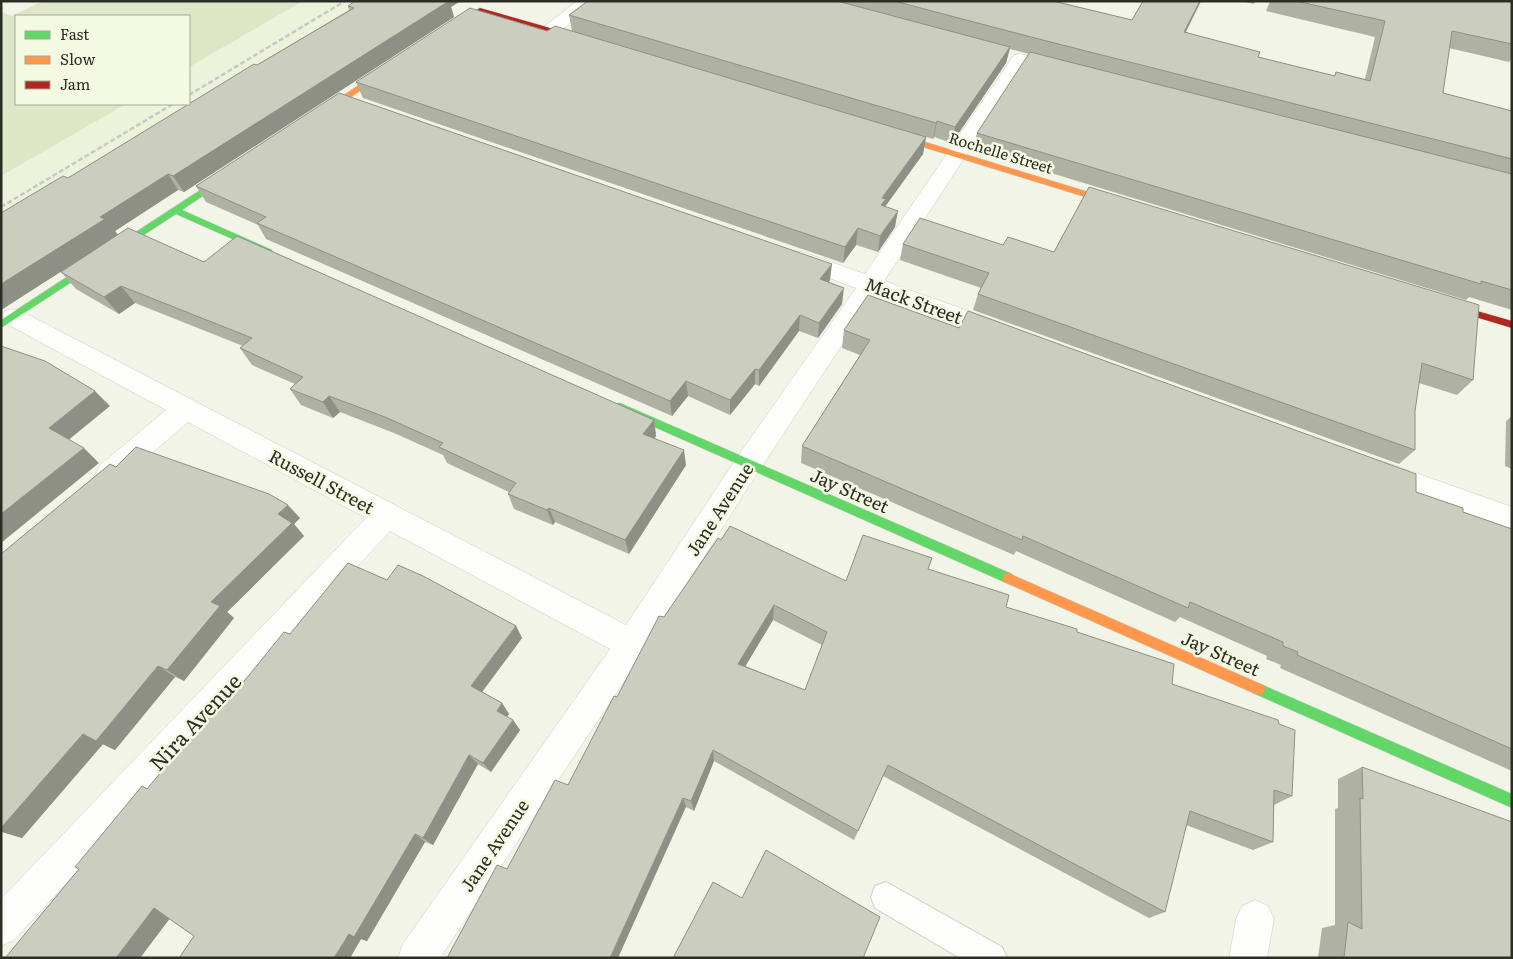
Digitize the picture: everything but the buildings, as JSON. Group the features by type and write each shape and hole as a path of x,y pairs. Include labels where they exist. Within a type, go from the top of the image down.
{"street":[{"path":"551,30 588,1"},
{"path":"440,36 480,10 599,44"},
{"name":"Jane Avenue","path":"417,958 631,644 748,464 958,155 1020,59"},
{"path":"310,120 399,62"},
{"path":"342,99 371,109"},
{"name":"Rochelle Street","path":"883,132 1130,208"},
{"path":"7,321 239,168"},
{"path":"175,210 284,258"},
{"name":"Mack Street","path":"775,250 1018,338"},
{"path":"1435,302 1512,325"},
{"name":"Russell Street","path":"7,321 186,409 631,644"},
{"name":"Jay Street","path":"611,403 1512,801"},
{"path":"90,490 186,409"},
{"path":"1363,465 1512,519"},
{"name":"Nira Avenue","path":"1,927 387,515"},
{"path":"1248,958 1255,919"}],"lane":[{"path":"886,897 991,958"}],"shaded area":[{"path":"43,1 303,1 190,66 190,15 15,15 15,105 124,105 1,176 1,12 12,16"},
{"path":"303,1 378,1 1,234 1,176 124,105 190,105 190,66"}],"railway":[{"path":"190,94 345,1"},
{"path":"1,207 171,105"}],"traffic: fast":[{"path":"1,325 231,173"},
{"path":"175,210 269,252"},
{"path":"620,407 1008,578"},
{"path":"1258,689 1512,801"}],"traffic: slow":[{"path":"317,116 390,68"},
{"path":"890,134 1121,205"},
{"path":"1008,578 1258,689"}],"traffic: jam":[{"path":"447,31 480,10 586,41"},
{"path":"1442,304 1512,325"}]}
